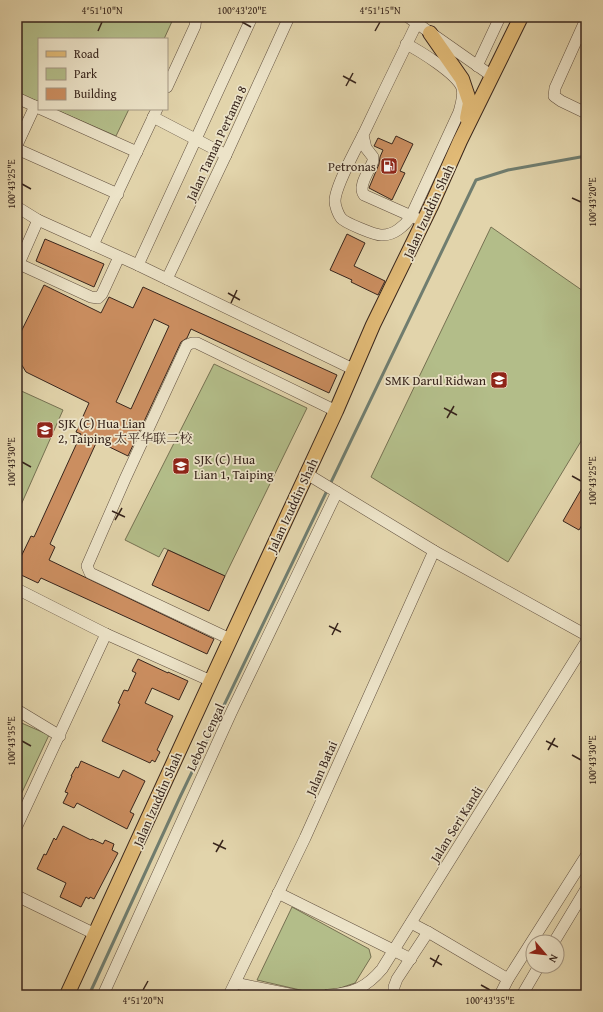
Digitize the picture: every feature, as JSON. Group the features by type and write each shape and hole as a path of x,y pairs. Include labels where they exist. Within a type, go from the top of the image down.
{"main road":[{"name":"Jalan Izuddin Shah","path":"67,995 355,370 417,219 460,141 521,17"},
{"path":"430,33 458,71 467,92 470,103 460,141"}],"street":[{"path":"168,85 195,26 196,17"},
{"path":"138,265 252,17"},
{"name":"Jalan Taman Pertama 8","path":"167,280 289,17"},
{"path":"477,66 500,17"},
{"path":"586,19 555,88 554,96 561,102 586,114"},
{"path":"417,219 407,222 394,232 380,235 342,219 337,210 335,201 337,190 406,44 413,20 492,76"},
{"path":"406,44 423,53 458,80 462,89 459,112 417,219"},
{"path":"17,98 38,108 17,145"},
{"path":"42,110 137,152"},
{"path":"93,245 155,113 195,139 226,155"},
{"path":"363,135 366,148 374,159 361,187 362,192 364,195 417,219"},
{"path":"17,149 118,194"},
{"path":"17,207 38,220 138,265 355,370"},
{"path":"38,220 18,266 98,298 102,294 119,257"},
{"path":"230,640 90,573 88,570 88,561 187,345 197,343 336,411"},
{"path":"307,474 434,551 586,635"},
{"name":"Leboh Cengal","path":"103,995 331,488"},
{"name":"Jalan Batai","path":"229,995 305,838 434,551"},
{"path":"17,589 106,634 211,681"},
{"path":"17,826 106,634"},
{"name":"Jalan Seri Kandi","path":"328,995 345,993 363,987 382,969 586,642"},
{"path":"17,710 60,736"},
{"path":"500,995 508,979 586,856"},
{"path":"559,934 586,889"},
{"path":"278,893 410,959"},
{"path":"17,896 95,934"},
{"path":"411,923 508,979"},
{"path":"394,995 394,987 397,979 428,932"},
{"path":"522,995 534,974"},
{"path":"234,984 294,995"}],"green space":[{"path":"17,17 174,17 164,38 38,38 38,102 17,93"},
{"path":"56,110 129,110 116,136"},
{"name":"SMK Darul Ridwan","path":"491,227 586,293 586,433 508,562 371,477"},
{"path":"214,364 307,408 225,576 164,548 159,557 125,540"},
{"path":"17,389 63,410 17,514"},
{"path":"17,721 49,735 17,803"},
{"path":"292,907 369,949 371,957 355,983 331,991 309,992 257,980"}],"building":[{"name":"Petronas","path":"396,136 413,144 400,171 405,173 392,200 369,188 383,150 374,146 378,138 392,144"},
{"path":"347,234 365,243 354,266 385,281 378,295 351,282 352,280 330,270"},
{"path":"45,239 104,264 94,287 36,261"},
{"path":"44,285 101,313 109,297 133,308 143,287 337,375 329,393 191,329 187,338 181,342 128,456 97,441 50,544 55,547 49,560 214,639 207,654 41,578 38,583 17,573 17,565 31,536 34,537 81,434 76,432 89,403 26,372 17,357 17,340","holes":["154,319 169,326 131,409 116,402"]},
{"path":"586,481 586,518 579,530 563,521"},
{"path":"168,550 225,576 209,611 152,585"},
{"path":"138,659 188,681 179,700 152,688 145,703 173,716 157,750 160,752 155,762 152,760 150,763 102,741 118,709 120,704 118,703 124,690 128,691 136,673 132,671"},
{"path":"81,761 119,778 123,770 145,781 130,812 134,814 127,829 77,803 74,808 63,803 68,793 65,792 71,776 76,767 78,768"},
{"path":"63,826 91,840 92,839 103,844 105,840 114,844 112,850 118,853 94,899 90,897 89,899 86,897 81,907 60,897 66,883 37,869 44,854 46,855 54,838 56,840"}],"waterway":[{"path":"89,995 180,797 476,180 508,170 586,156"}],"place":[{"name":"Petronas","path":"389,166"},
{"name":"SMK Darul Ridwan","path":"499,380"},
{"name":"SJK (C) Hua Lian 2, Taiping 太平华联二校","path":"45,430"},
{"name":"SJK (C) Hua Lian 1, Taiping","path":"181,466"}]}
